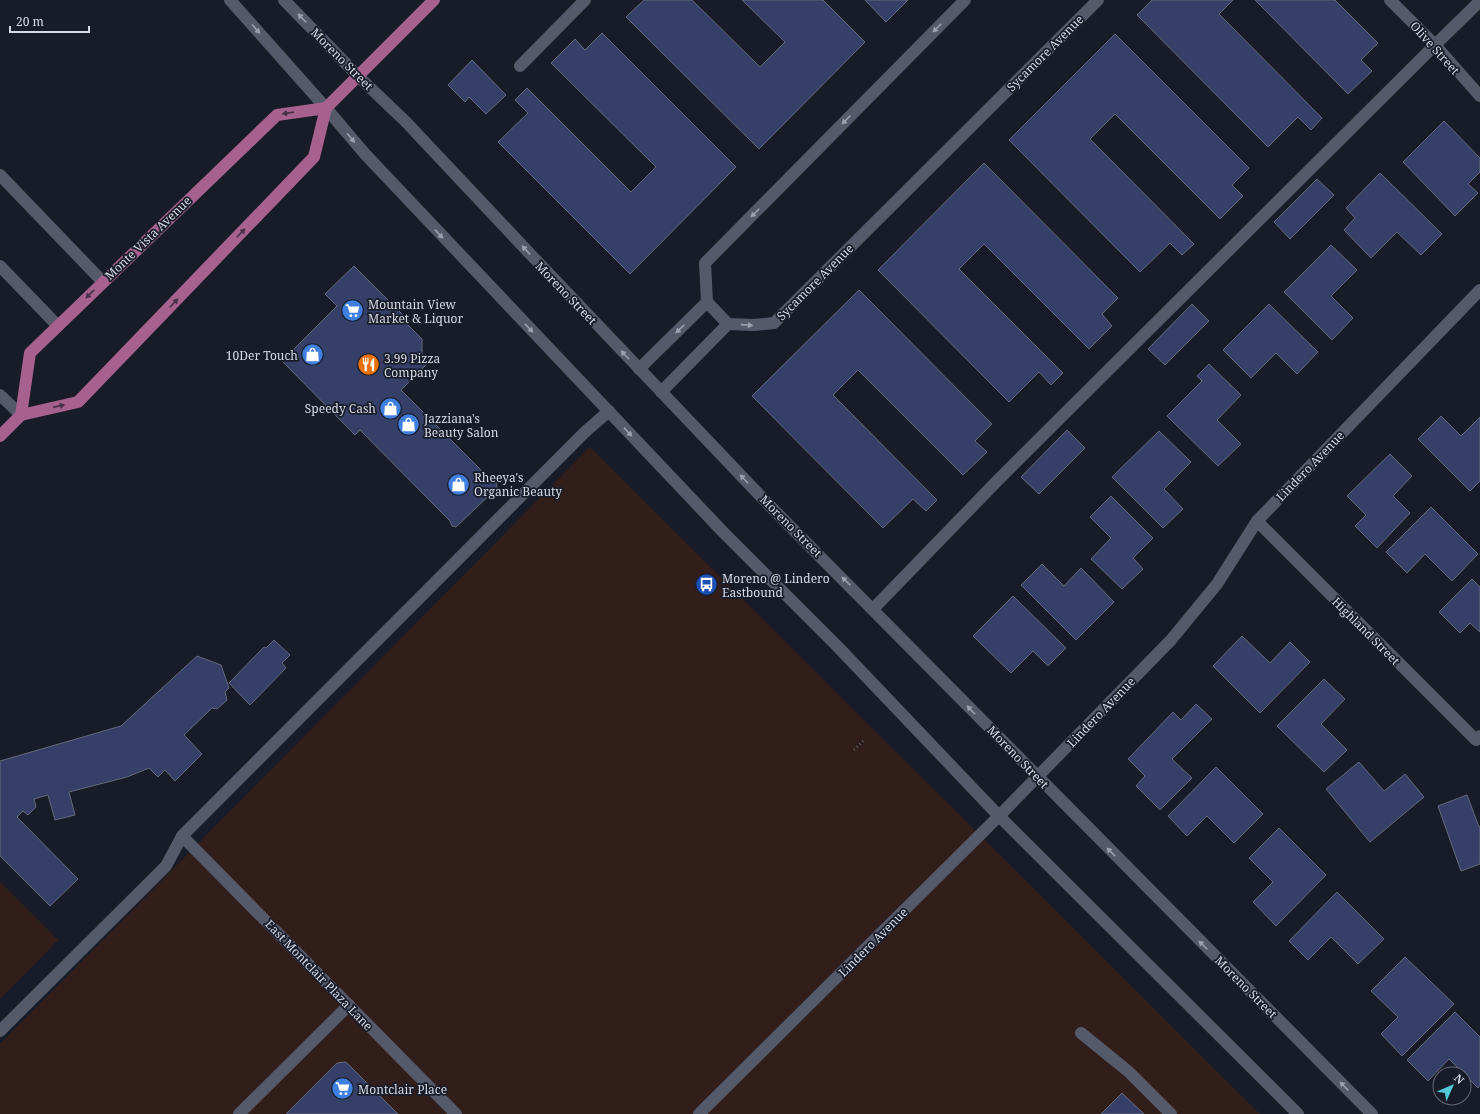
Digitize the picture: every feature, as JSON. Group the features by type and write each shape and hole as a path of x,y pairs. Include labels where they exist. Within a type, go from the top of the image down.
{"main road":[{"path":"0,436 21,415 78,402 314,157 326,108 434,0"},
{"name":"Monte Vista Avenue","path":"21,415 30,353 277,115 326,108"}],"street":[{"path":"230,0 381,172 487,286 609,411 718,528 839,648 999,816 1298,1114"},
{"name":"Moreno Street","path":"284,0 358,76 406,122 660,392 770,506 1372,1114"},
{"path":"520,66 586,0"},
{"path":"660,392 728,324 708,302 705,263 965,0"},
{"name":"Sycamore Avenue","path":"728,324 754,325 774,323 1098,0"},
{"name":"Olive Street","path":"1390,0 1435,45 1480,96"},
{"path":"873,609 999,479 1480,1"},
{"path":"0,175 103,282"},
{"path":"0,266 58,326"},
{"name":"Lindero Avenue","path":"700,1114 999,816 1172,640 1217,584 1257,521 1480,290"},
{"path":"639,369 708,302"},
{"path":"0,395 21,415"},
{"path":"0,1031 166,866 182,836 585,432 609,411"},
{"name":"Highland Street","path":"1257,521 1478,738"},
{"name":"East Montclair Plaza Lane","path":"182,836 456,1114"},
{"path":"239,1114 349,1005"},
{"path":"1081,1033 1129,1072 1172,1114"}],"path":[{"path":"854,750 865,739"}],"shaded area":[{"path":"590,447 1260,1114 0,1114 0,1044"},
{"path":"0,882 58,940 0,999"}],"building":[{"path":"644,0 692,0 760,67 785,42 742,0 823,0 865,42 759,149 626,17"},
{"path":"865,0 908,0 886,22"},
{"path":"1152,0 1233,0 1219,14 1322,118 1311,130 1298,117 1268,147 1137,15"},
{"path":"1255,0 1335,0 1378,43 1361,60 1372,71 1348,94"},
{"path":"602,33 736,167 630,274 498,142 528,113 515,100 527,88 631,192 656,167 551,63 575,39 585,50"},
{"path":"1115,34 1249,168 1232,185 1243,196 1220,219 1115,114 1090,139 1194,244 1182,255 1170,243 1140,272 1009,140"},
{"path":"472,60 506,95 486,114 469,97 465,102 448,85"},
{"path":"1444,121 1480,158 1480,172 1468,184 1478,193 1455,216 1403,162"},
{"path":"984,163 1118,298 1102,314 1112,326 1089,349 984,244 959,269 1063,373 1051,385 1039,372 1009,402 878,270"},
{"path":"1380,173 1442,234 1421,255 1397,232 1371,258 1344,230 1355,218 1346,208"},
{"path":"1317,179 1334,195 1290,239 1274,222"},
{"path":"1331,245 1357,270 1331,296 1353,318 1332,340 1284,292"},
{"path":"354,266 409,321 406,323 422,339 422,359 427,364 401,390 491,480 496,482 497,488 456,527 452,526 450,521 360,430 355,435 282,361 337,306 325,294"},
{"path":"859,290 992,424 975,441 987,452 963,475 858,370 833,395 937,500 926,511 913,499 883,528 752,396"},
{"path":"1192,304 1209,321 1165,365 1148,349"},
{"path":"1269,304 1318,352 1297,374 1276,353 1251,378 1223,350"},
{"path":"1209,364 1241,395 1217,420 1241,444 1218,466 1167,416 1202,381 1197,376"},
{"path":"1441,416 1461,436 1480,417 1480,481 1470,491 1418,439"},
{"path":"1067,430 1085,448 1039,494 1021,477"},
{"path":"1159,431 1191,462 1164,489 1183,509 1163,528 1112,477"},
{"path":"1390,454 1412,476 1393,496 1410,513 1377,548 1355,526 1366,515 1347,496"},
{"path":"1111,496 1153,538 1133,558 1143,569 1122,589 1091,559 1111,538 1090,517"},
{"path":"1431,507 1478,554 1452,581 1425,554 1407,573 1386,552"},
{"path":"1042,564 1064,586 1081,568 1114,602 1076,640 1021,585"},
{"path":"1472,579 1480,587 1480,632 1470,623 1460,633 1439,612"},
{"path":"1013,596 1066,648 1048,666 1033,651 1011,673 973,636"},
{"path":"1242,636 1270,663 1290,642 1310,662 1260,713 1213,666"},
{"path":"274,640 290,655 282,663 286,668 250,705 229,683 264,647 266,648"},
{"path":"197,656 221,665 229,688 225,692 227,700 217,709 212,708 184,735 202,754 175,781 165,770 158,777 149,768 127,777 69,792 75,815 55,820 48,795 34,799 36,807 28,815 23,811 17,817 78,879 50,906 0,856 0,761 121,726"},
{"path":"1324,679 1345,699 1321,724 1347,750 1324,772 1277,726"},
{"path":"1196,704 1212,719 1172,759 1192,778 1160,810 1136,786 1145,776 1128,759 1173,712 1181,720"},
{"path":"1359,762 1384,791 1405,774 1424,797 1370,842 1326,789"},
{"path":"1216,767 1263,814 1234,843 1207,816 1187,836 1168,816"},
{"path":"1467,795 1479,827 1480,826 1480,864 1461,871 1438,806"},
{"path":"1279,828 1326,875 1276,926 1253,902 1273,882 1249,858"},
{"path":"1337,892 1384,939 1358,964 1331,937 1308,960 1289,941"},
{"path":"1405,957 1454,1004 1402,1056 1381,1034 1398,1017 1371,991"},
{"path":"1455,1012 1480,1037 1480,1085 1478,1088 1472,1082 1472,1066 1456,1066 1449,1059 1442,1066 1432,1066 1432,1077 1428,1081 1407,1060"},
{"name":"Montclair Place","path":"346,1062 398,1114 286,1114 337,1063"},
{"path":"1122,1093 1144,1114 1101,1114"}],"place":[{"name":"Mountain View Market & Liquor","path":"353,311"},
{"name":"10Der Touch","path":"313,355"},
{"name":"3.99 Pizza Company","path":"368,365"},
{"name":"Speedy Cash","path":"391,408"},
{"name":"Jazziana's Beauty Salon","path":"409,425"},
{"name":"Rheeya's Organic Beauty","path":"458,484"},
{"name":"Moreno @ Lindero Eastbound","path":"706,585"},
{"name":"Montclair Place","path":"342,1089"}]}
